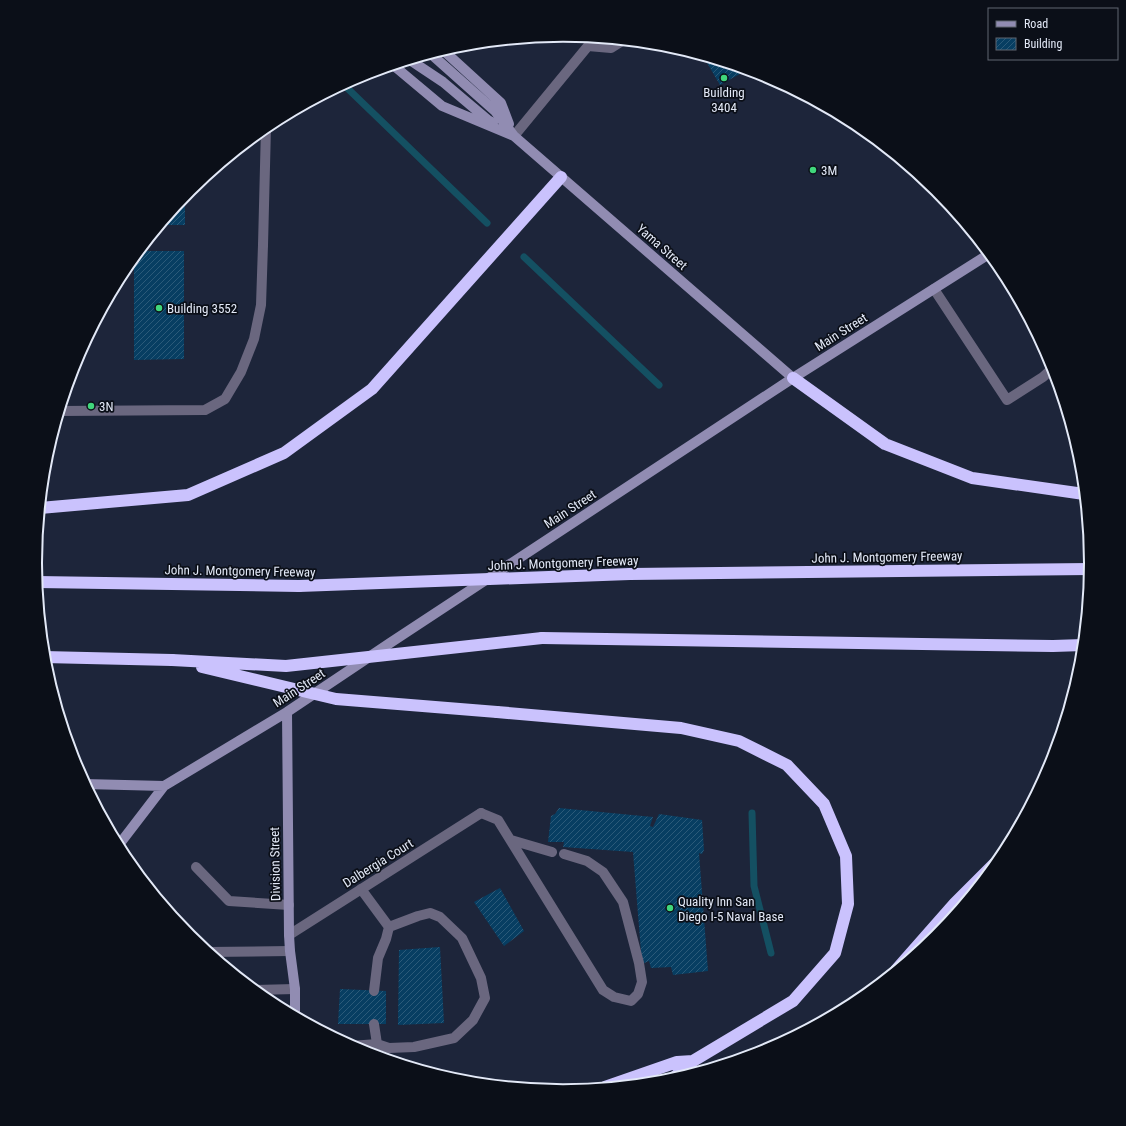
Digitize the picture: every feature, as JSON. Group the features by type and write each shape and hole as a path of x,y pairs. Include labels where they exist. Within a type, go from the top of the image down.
{"highway":[{"path":"45,508 188,495 284,453 372,389 561,177"},
{"path":"793,378 885,444 972,478 1080,493"},
{"name":"John J. Montgomery Freeway","path":"43,582 299,586 630,574 1084,569"},
{"path":"51,657 172,660 286,666 542,638 1078,645"},
{"path":"172,660 336,699 681,728 739,740 787,765 824,804 846,856 848,904 835,953 792,1001 693,1062 684,1069"},
{"path":"926,936 969,889"},
{"path":"622,1081 677,1062 693,1062"}],"main road":[{"name":"Yama Street","path":"449,55 501,103 514,136"},
{"path":"436,58 495,111 514,136"},
{"path":"416,64 443,82 488,120 514,136"},
{"name":"Yama Street","path":"398,69 442,106 514,136 793,378"},
{"name":"Main Street","path":"164,786 287,712 793,378 984,257"},
{"name":"Division Street","path":"287,712 289,935 295,989 295,1010"},
{"path":"92,784 164,786"},
{"path":"123,840 164,786"}],"street":[{"path":"514,136 588,46 611,48 616,45"},
{"path":"65,411 205,410 225,399 241,372 254,339 261,305 266,136"},
{"path":"934,289 1007,400 1047,373"},
{"name":"Dalbergia Court","path":"289,935 482,812 498,820 511,840"},
{"path":"511,840 552,852"},
{"path":"511,840 602,990 614,997 631,1001 638,994 642,982 639,963 623,902 603,872 587,861 564,854"},
{"path":"196,867 229,901 289,905"},
{"path":"362,889 389,927 386,940 378,958 374,991"},
{"path":"366,1045 377,1044 388,1048 414,1047 454,1038 473,1020 485,998 481,978 462,938 440,917 430,913 389,927"},
{"path":"216,952 290,951"},
{"path":"265,990 295,989"},
{"path":"374,1024 377,1044"}],"building":[{"path":"707,63 740,74 720,85"},
{"path":"185,205 185,225 166,225"},
{"name":"Building 3552","path":"146,251 184,251 184,359 134,360 134,268"},
{"name":"Quality Inn San Diego I-5 Naval Base","path":"559,808 653,817 650,826 653,827 659,814 702,820 704,850 702,854 699,853 708,971 673,975 671,967 651,968 649,961 642,964 633,852 563,847 564,842 548,842 551,816 555,814"},
{"path":"500,888 524,931 504,946 474,902"},
{"path":"440,947 444,1023 398,1025 399,950"},
{"path":"340,989 386,991 386,1024 338,1024"}],"waterway":[{"path":"348,89 487,223"},
{"path":"524,257 659,385"},
{"path":"752,813 754,886 771,953"}],"place":[{"name":"Building 3404","path":"724,78"},
{"name":"3M","path":"813,170"},
{"name":"Building 3552","path":"159,308"},
{"name":"3N","path":"91,406"},
{"name":"Quality Inn San Diego I-5 Naval Base","path":"670,908"}]}
